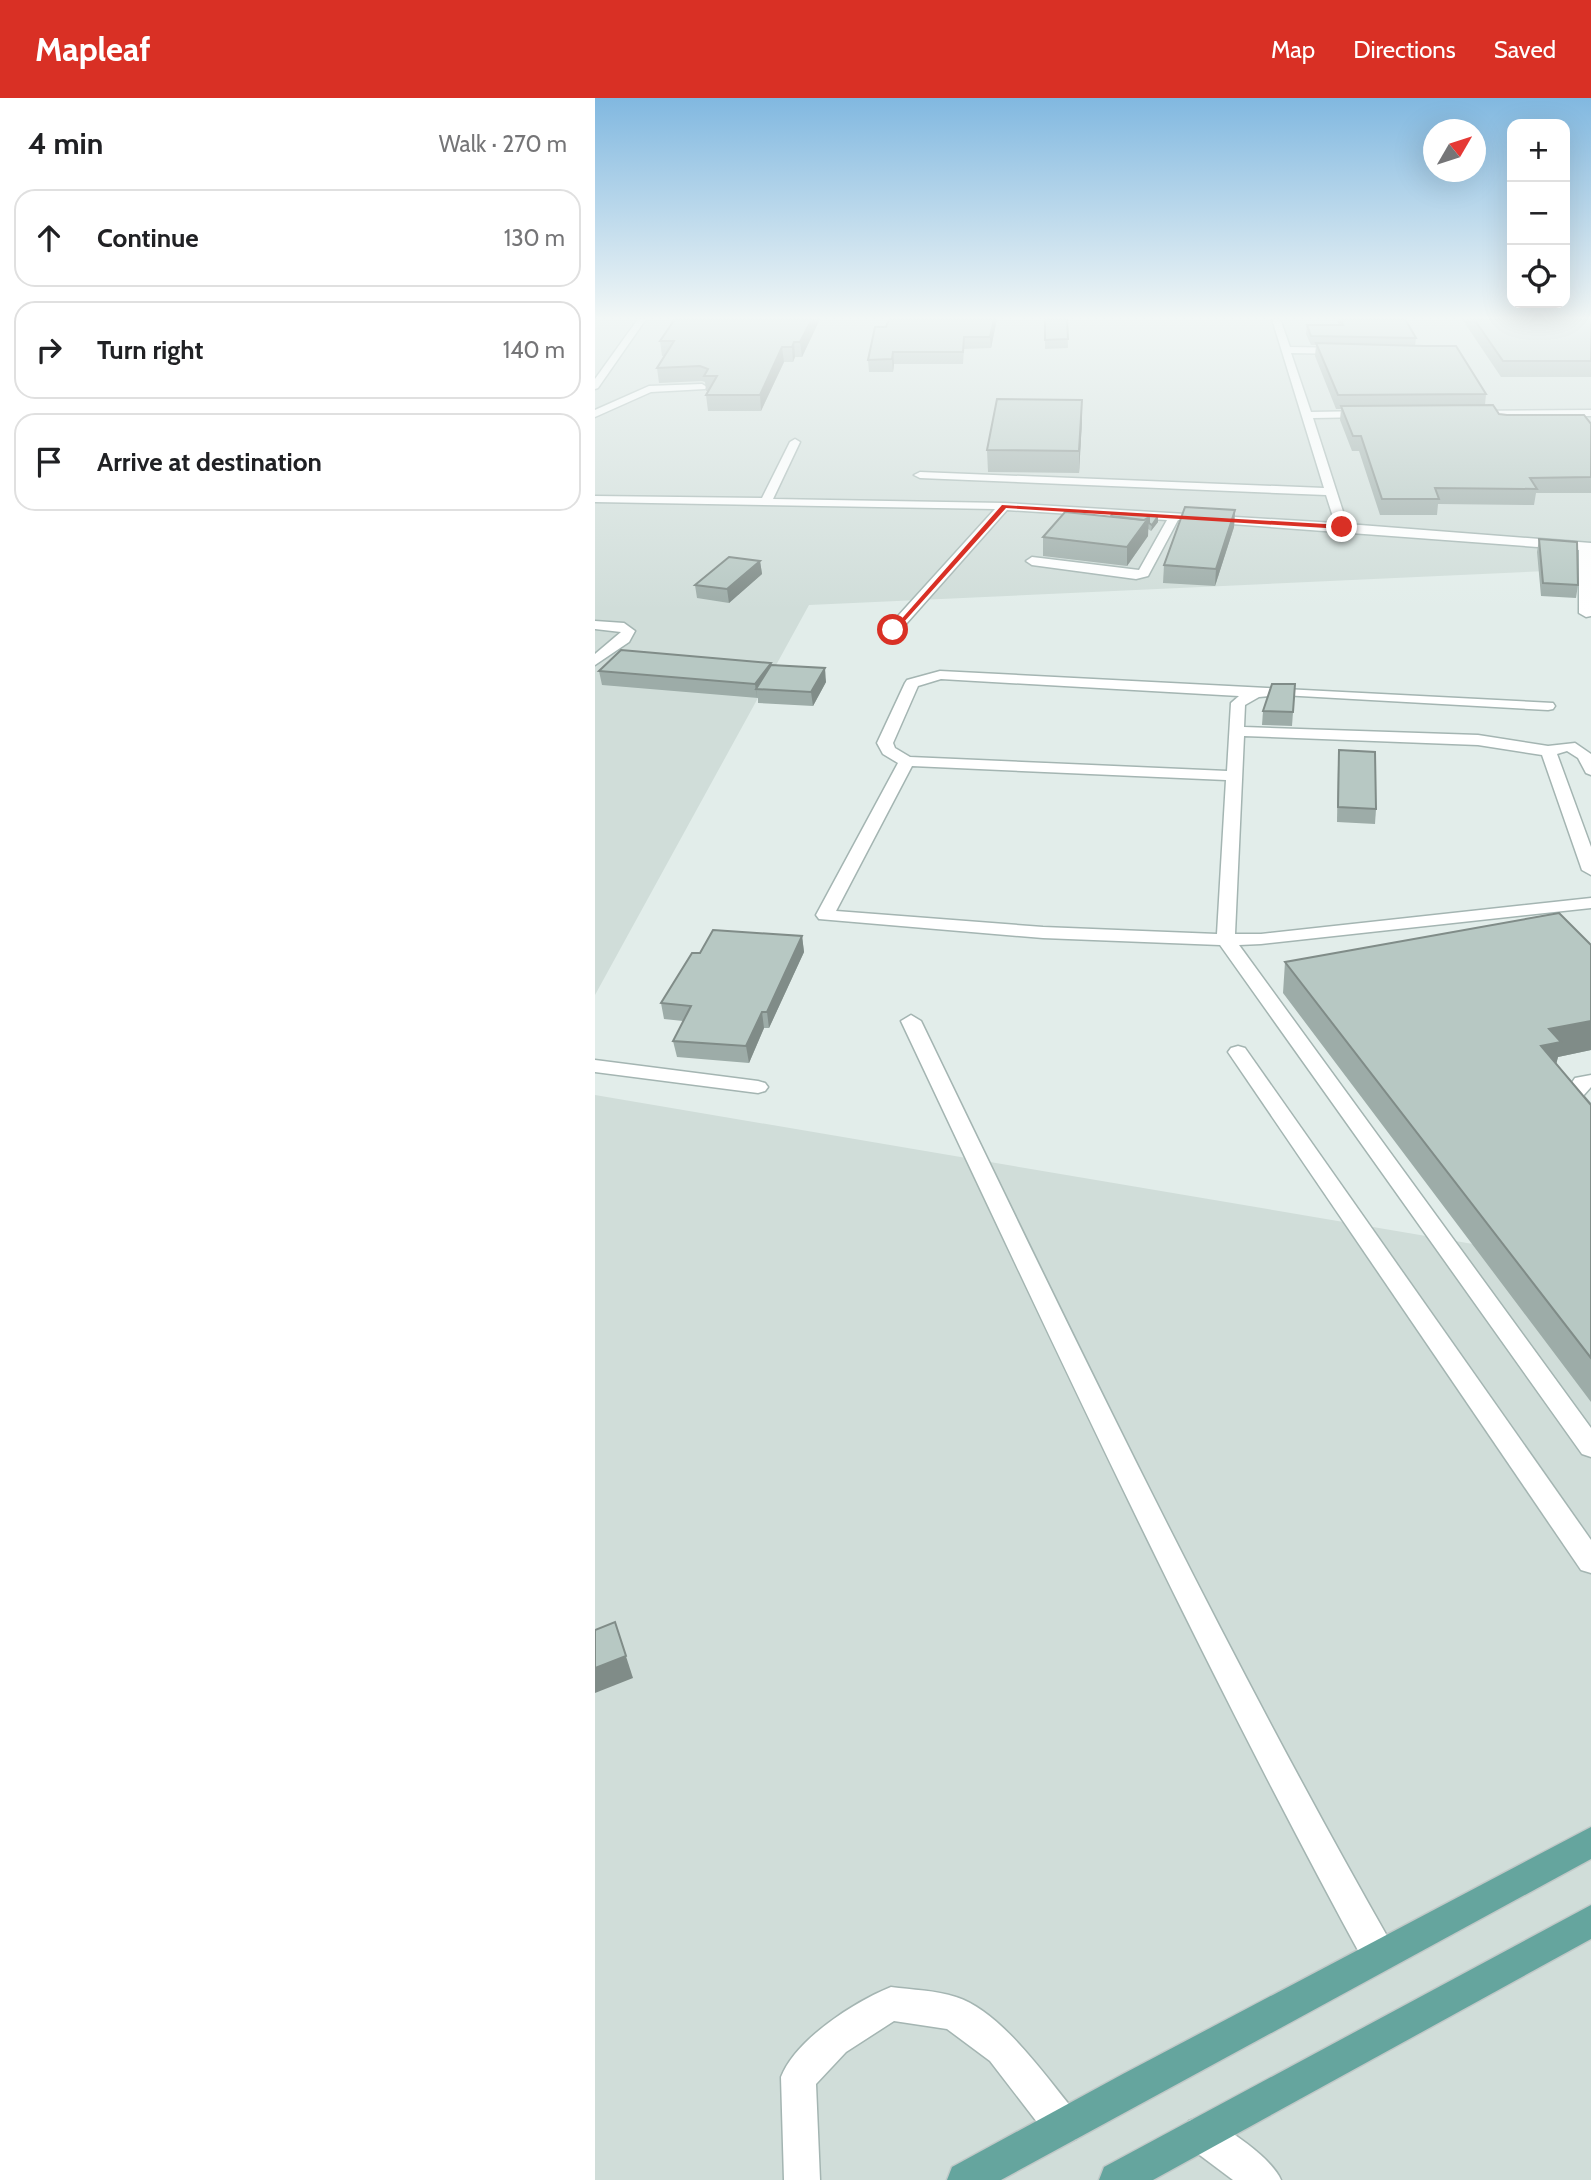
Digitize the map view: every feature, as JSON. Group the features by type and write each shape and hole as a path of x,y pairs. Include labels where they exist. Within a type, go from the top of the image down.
{"main road":[{"path":"965,2180 1591,1842"},
{"path":"1118,2180 1591,1921"}],"street":[{"path":"1309,416 1329,492 1342,527"},
{"path":"766,502 795,442"},
{"path":"920,475 1329,492"},
{"path":"595,499 1004,506 1342,527 1588,547 1586,613"},
{"path":"893,630 1004,506"},
{"path":"1060,523 1077,524 1088,512"},
{"path":"1032,561 1136,575 1145,573 1174,517"},
{"path":"595,625 619,626 628,631 624,639 595,661"},
{"path":"1235,776 907,761 888,751 885,743 912,683 940,675 1548,706"},
{"path":"1256,693 1238,703 1226,940 1591,1447"},
{"path":"1237,731 1478,740 1548,751 1570,746 1585,756 1591,770"},
{"path":"1548,751 1591,870"},
{"path":"907,761 825,915 1058,935 1226,940 1261,939 1591,903"},
{"path":"911,1021 1216,1655 1304,1824 1379,1955"},
{"path":"1238,1052 1591,1562"},
{"path":"595,1066 758,1087"},
{"path":"1591,1081 1583,1082 1572,1097 1591,1117"},
{"path":"802,2180 798,2077 834,2040 891,2004 954,2013 1002,2049 1063,2126"},
{"path":"1202,2134 1263,2180"}],"shaded area":[{"path":"595,416 1591,416 1591,569 809,605 595,995"},
{"path":"595,1095 1591,1264 1591,2180 595,2180"}],"building":[{"path":"994,416 1081,416 1079,451 987,450"},
{"path":"1345,416 1585,416 1591,424 1591,477 1530,478 1537,489 1435,488 1439,499 1382,499 1361,436 1353,436"},
{"path":"1185,507 1235,510 1216,569 1164,565"},
{"path":"1065,512 1143,520 1149,517 1127,547 1043,537"},
{"path":"1113,513 1158,516 1152,525 1149,523 1149,517 1144,520 1111,516"},
{"path":"1539,539 1577,542 1578,585 1543,583"},
{"path":"729,557 760,561 727,589 695,585"},
{"path":"621,650 771,663 755,684 599,671"},
{"path":"771,665 825,668 811,692 756,689"},
{"path":"1272,684 1295,684 1293,712 1263,711"},
{"path":"1339,750 1375,752 1376,809 1338,807"},
{"path":"1559,913 1591,945 1591,1021 1549,1029 1561,1042 1541,1046 1591,1105 1591,1358 1285,962"},
{"path":"713,930 802,936 767,1012 762,1012 746,1046 673,1041 691,1006 661,1003 692,953 700,953"},
{"path":"615,1622 626,1656 595,1668 595,1630"}],"route":[{"path":"893,630 1004,506 1342,527"}]}
